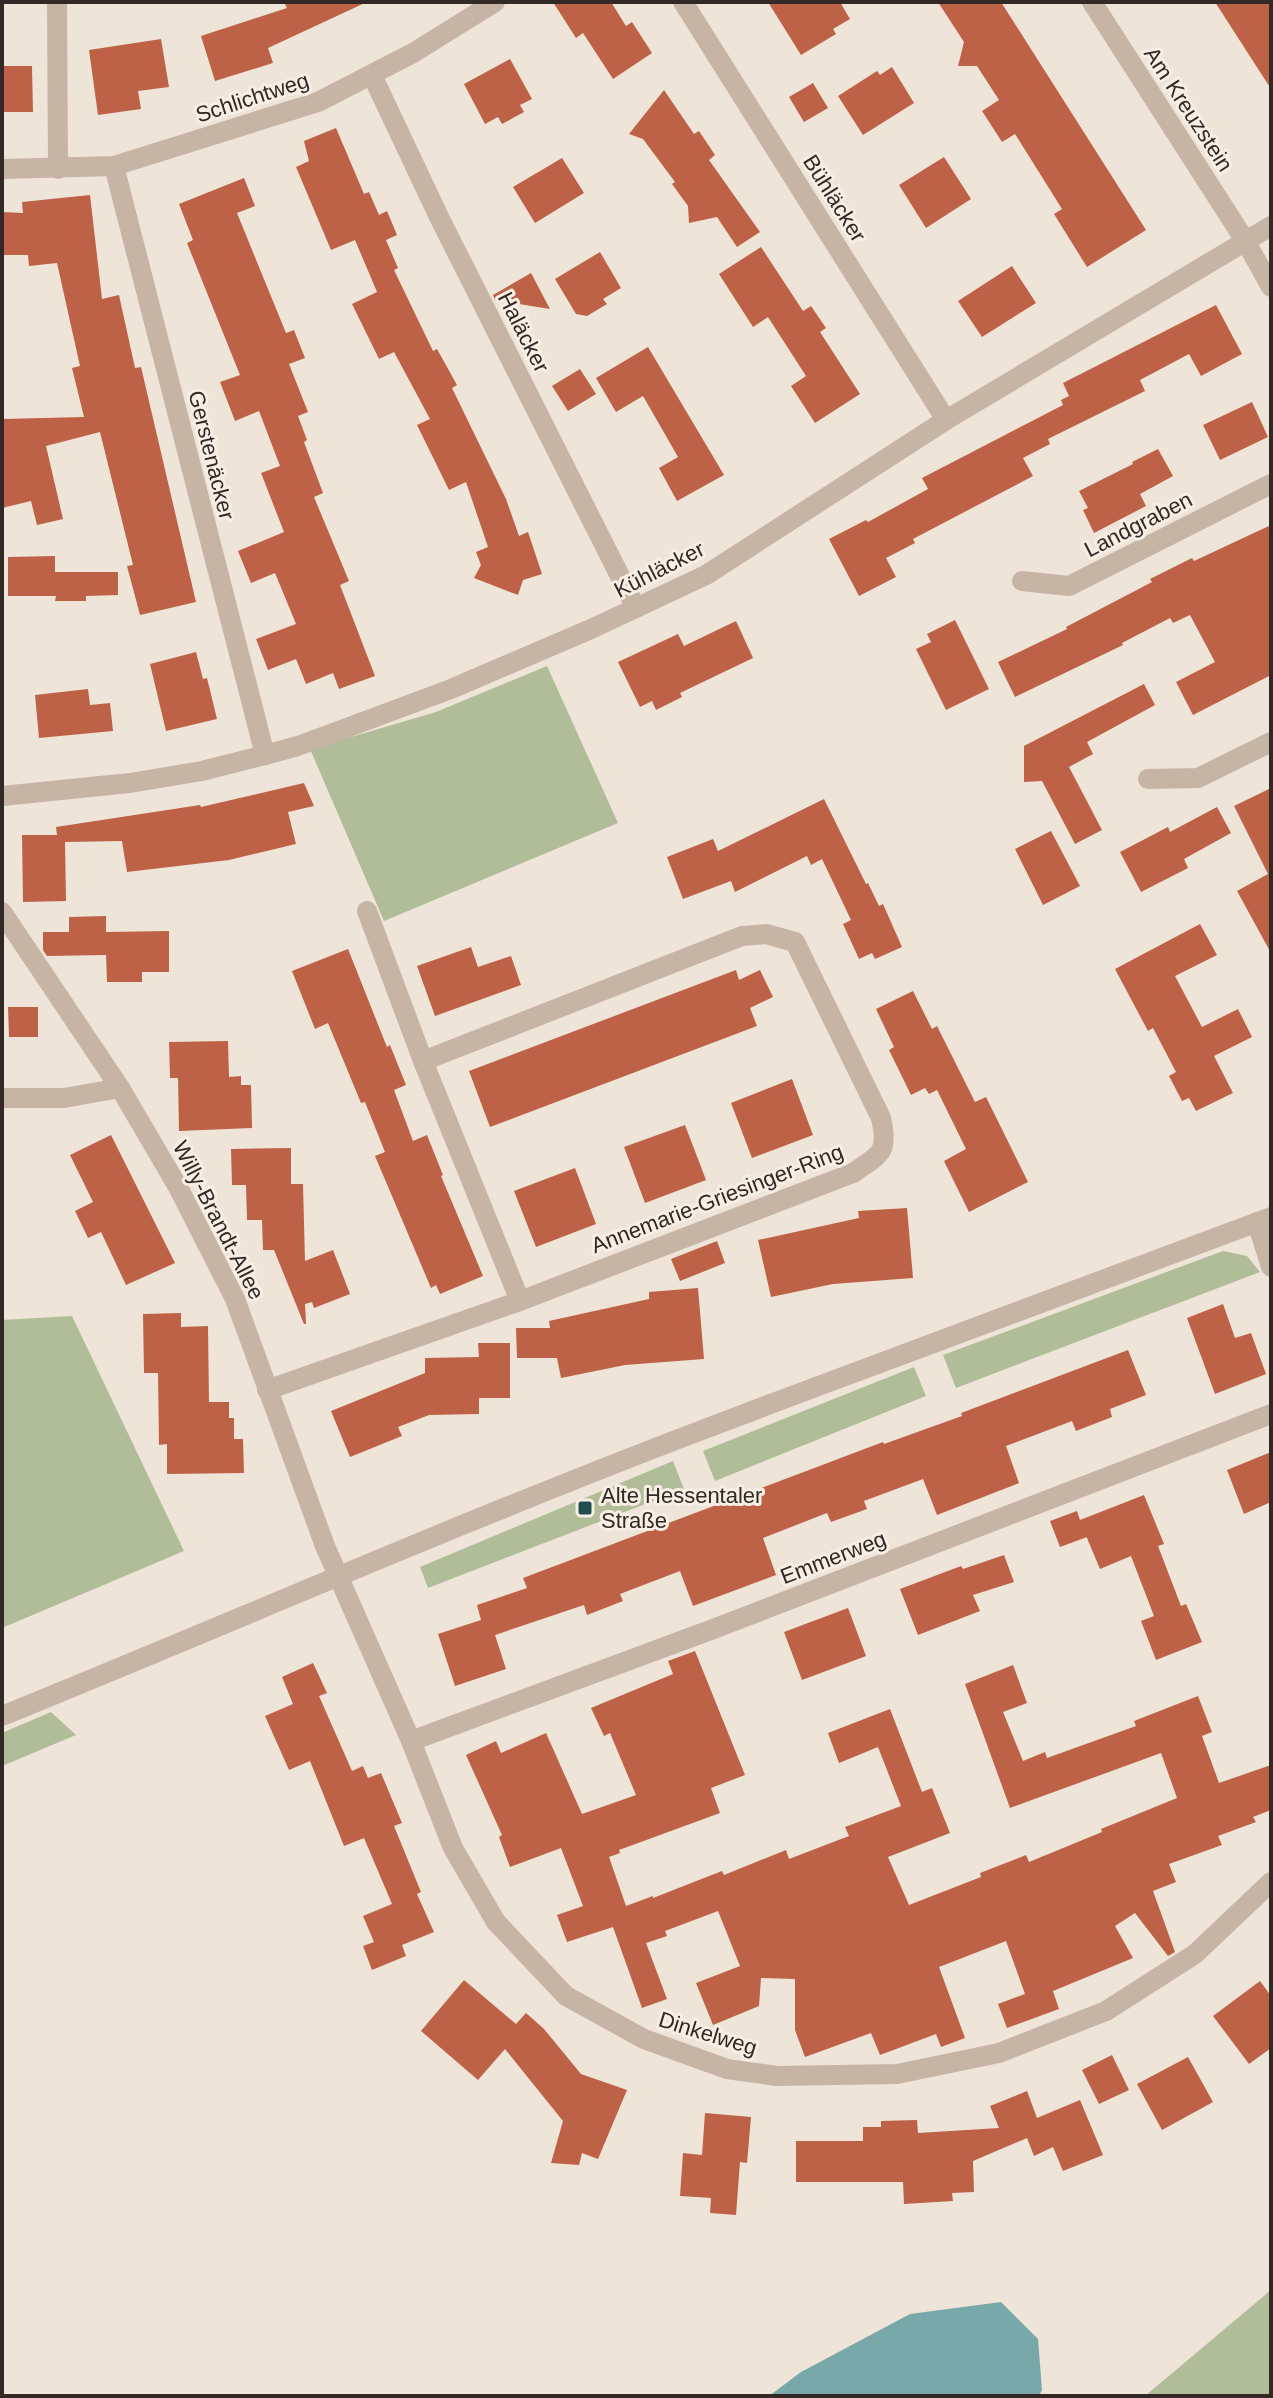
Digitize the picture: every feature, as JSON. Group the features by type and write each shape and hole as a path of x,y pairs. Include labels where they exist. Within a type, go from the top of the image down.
{"street":[{"path":"57,2 58,169"},
{"name":"Schlichtweg","path":"2,169 114,166 318,102 372,75 495,2"},
{"name":"Bühläcker","path":"683,2 946,420"},
{"name":"Am Kreuzstein","path":"1092,2 1246,242"},
{"name":"Haläcker","path":"372,75 439,217 636,608"},
{"name":"Gerstenäcker","path":"114,166 265,755"},
{"name":"Kühläcker","path":"2,796 130,783 202,771 298,746 451,689 636,608 706,575 946,420 1271,226"},
{"path":"1246,242 1271,287"},
{"name":"Landgraben","path":"1022,581 1069,586 1271,484"},
{"path":"1148,779 1198,778 1271,742"},
{"path":"367,911 423,1061 520,1301"},
{"name":"Willy-Brandt-Allee","path":"2,912 120,1088 178,1187 235,1299 325,1546 340,1577"},
{"name":"Annemarie-Griesinger-Ring","path":"267,1390 520,1301 853,1173 879,1155 885,1139 881,1118 795,942 766,934 742,936 423,1061"},
{"path":"2,1098 64,1098 120,1088"},
{"path":"2,1716 401,1549 680,1439 1264,1219 1271,1267"},
{"name":"Emmerweg","path":"411,1741 716,1628 1271,1414"},
{"name":"Dinkelweg","path":"340,1577 367,1646 411,1741 453,1848 496,1922 566,1996 644,2039 727,2069 777,2076 897,2074 999,2053 1106,2011 1195,1954 1271,1882"}],"green space":[{"path":"547,666 618,823 384,921 310,749 436,712"},
{"path":"1223,1251 1247,1256 1260,1272 956,1388 943,1355"},
{"path":"72,1316 184,1551 2,1628 2,1320"},
{"path":"914,1367 926,1396 715,1481 703,1451"},
{"path":"673,1461 684,1489 428,1588 420,1567"},
{"path":"51,1712 76,1735 2,1766 2,1733"},
{"path":"1271,2290 1271,2396 1145,2396"}],"water":[{"path":"1001,2302 1038,2339 1042,2390 1039,2396 769,2396 801,2372 910,2314"}],"building":[{"path":"284,2 367,2 268,48 273,63 215,81 201,36 287,8"},
{"path":"553,2 611,2 626,26 632,22 652,53 613,79 583,33 576,38"},
{"path":"768,2 840,2 850,19 833,29 836,34 801,55"},
{"path":"938,2 1001,2 1146,230 1087,267 1054,214 1062,209 1015,134 1002,142 982,111 999,100 977,66 958,66 964,42"},
{"path":"1215,2 1271,2 1271,89"},
{"path":"161,39 169,87 138,91 141,109 98,115 89,50"},
{"path":"510,59 532,99 520,105 524,112 502,124 498,117 485,124 464,84"},
{"path":"2,66 32,66 33,112 2,112"},
{"path":"892,67 914,103 863,135 838,96 877,71 880,75"},
{"path":"813,83 828,108 804,122 789,97"},
{"path":"664,90 694,134 699,131 715,155 709,160 760,232 737,247 717,217 689,223 688,206 672,184 675,182 643,139 629,134"},
{"path":"336,128 364,194 369,192 379,215 387,211 397,235 386,240 398,268 394,270 433,351 437,349 457,385 452,388 506,499 519,536 528,532 542,574 523,580 518,595 474,578 481,565 476,552 488,547 466,482 449,490 417,425 430,419 394,352 379,359 352,304 377,292 355,240 331,250 296,167 309,161 304,141"},
{"path":"944,157 971,199 926,228 899,185"},
{"path":"562,158 584,193 535,223 513,187"},
{"path":"244,178 255,206 237,213 286,333 294,330 305,358 289,364 308,412 298,416 323,493 314,497 349,581 340,585 375,676 339,689 333,673 306,684 296,659 268,670 256,639 296,624 275,573 251,583 238,551 284,532 261,473 280,466 259,411 235,421 220,382 240,375 187,243 193,240 179,204"},
{"path":"90,195 102,299 119,295 135,368 141,367 196,602 140,615 127,566 133,565 100,432 46,446 63,519 37,525 31,501 2,508 2,419 84,417 72,368 80,366 57,263 29,266 28,255 2,255 2,212 23,213 22,202"},
{"path":"761,247 803,311 811,306 826,328 820,332 860,394 815,423 791,386 806,376 768,317 753,327 719,274"},
{"path":"600,252 621,288 603,299 607,304 587,316 576,314 555,279"},
{"path":"1012,266 1036,303 982,337 958,301"},
{"path":"531,273 550,309 495,300 493,295"},
{"path":"1216,305 1242,354 1201,376 1189,354 1140,380 1145,391 1048,439 1050,444 1023,458 1033,476 913,539 915,543 886,558 896,577 859,596 829,539 866,520 868,522 928,489 922,478 1063,405 1061,400 1069,396 1063,383"},
{"path":"648,347 724,475 677,501 659,468 678,457 643,396 616,412 596,378"},
{"path":"580,369 596,394 568,411 552,386"},
{"path":"1252,402 1268,437 1220,460 1203,425"},
{"path":"1158,449 1173,476 1140,494 1146,506 1094,533 1083,510 1088,508 1079,491"},
{"path":"1271,525 1271,675 1193,715 1176,682 1215,662 1190,615 1173,623 1170,618 1123,645 1015,697 998,662 1067,629 1152,582 1150,579"},
{"path":"55,556 55,572 118,572 118,595 86,596 86,601 55,601 56,596 8,596 8,557"},
{"path":"955,620 989,689 946,710 916,649 931,642 927,634"},
{"path":"736,621 753,658 680,693 682,697 656,710 652,701 640,707 618,662 678,634 684,646"},
{"path":"196,652 203,679 207,678 217,719 166,731 150,664"},
{"path":"1144,684 1155,705 1087,742 1093,754 1069,767 1102,830 1075,844 1042,781 1024,782 1024,746"},
{"path":"88,689 90,705 110,703 113,731 39,738 35,695"},
{"path":"304,783 314,806 288,812 296,844 229,860 127,872 122,841 65,842 66,901 23,902 22,835 57,835 56,827 201,807"},
{"path":"1271,788 1271,953 1237,891 1268,874 1234,806"},
{"path":"824,799 866,884 879,906 883,904 902,947 875,959 872,953 859,959 843,924 851,920 822,859 811,865 807,856 735,892 731,881 683,899 667,857 713,839 718,851"},
{"path":"1217,807 1231,833 1184,859 1188,868 1141,892 1120,852 1168,827 1170,832"},
{"path":"1051,831 1080,886 1043,905 1015,849"},
{"path":"106,916 106,932 169,931 169,972 142,972 142,982 107,982 106,955 47,956 43,950 43,932 69,932 69,917"},
{"path":"1200,924 1217,955 1175,976 1202,1027 1238,1009 1252,1037 1214,1056 1233,1093 1196,1111 1189,1098 1182,1101 1169,1076 1176,1072 1153,1028 1148,1031 1115,969"},
{"path":"471,947 478,967 511,956 521,985 435,1016 417,966"},
{"path":"348,949 387,1047 390,1045 406,1085 394,1090 413,1141 427,1135 483,1276 440,1294 436,1285 431,1288 375,1156 385,1152 365,1102 361,1103 328,1023 315,1029 292,971"},
{"path":"736,970 739,980 760,970 773,997 750,1008 757,1026 490,1127 469,1071"},
{"path":"913,991 932,1029 937,1026 975,1102 986,1097 1028,1182 969,1212 944,1161 966,1149 937,1090 929,1094 925,1088 911,1095 889,1050 894,1047 876,1009"},
{"path":"8,1007 38,1007 38,1037 9,1037"},
{"path":"228,1041 229,1077 241,1076 241,1085 251,1085 252,1128 179,1131 178,1078 170,1078 169,1042"},
{"path":"792,1079 813,1135 752,1158 731,1103"},
{"path":"685,1125 706,1180 645,1203 624,1147"},
{"path":"111,1135 175,1263 126,1285 101,1232 88,1238 75,1211 93,1202 70,1155"},
{"path":"291,1148 291,1184 303,1184 305,1261 333,1250 350,1294 314,1308 312,1302 305,1304 306,1324 274,1250 263,1250 262,1220 247,1220 246,1185 232,1185 231,1149"},
{"path":"575,1168 596,1224 536,1247 514,1191"},
{"path":"907,1208 913,1278 833,1284 771,1297 758,1240 859,1218 858,1211"},
{"path":"717,1241 725,1263 680,1281 671,1259"},
{"path":"698,1288 704,1359 625,1365 561,1378 557,1358 517,1358 516,1328 550,1328 549,1321 649,1299 649,1292"},
{"path":"1223,1304 1235,1338 1251,1333 1266,1374 1215,1394 1187,1318"},
{"path":"181,1313 181,1327 208,1326 209,1402 229,1402 229,1418 234,1418 234,1439 243,1439 244,1473 167,1474 167,1444 159,1445 158,1373 144,1373 143,1314"},
{"path":"478,1343 510,1343 510,1398 479,1398 479,1414 429,1415 398,1427 402,1436 350,1457 331,1411 425,1373 425,1358 479,1357"},
{"path":"1128,1350 1146,1395 1110,1409 1112,1417 1076,1431 1072,1421 1006,1446 1019,1483 937,1515 923,1479 864,1501 867,1509 831,1522 827,1513 763,1538 776,1575 693,1606 680,1571 620,1594 623,1601 587,1615 584,1605 495,1635 506,1669 455,1686 438,1634 481,1620 477,1605 527,1588 523,1578 883,1442 962,1416 961,1413"},
{"path":"1271,1452 1271,1502 1244,1514 1227,1470"},
{"path":"1144,1495 1164,1544 1158,1546 1181,1606 1186,1604 1202,1642 1156,1660 1141,1621 1154,1616 1131,1556 1100,1569 1087,1537 1060,1547 1050,1521 1077,1511 1080,1520"},
{"path":"1004,1555 1014,1582 973,1595 980,1611 918,1635 900,1589 961,1566 963,1569"},
{"path":"848,1608 866,1656 802,1680 784,1632"},
{"path":"695,1651 745,1775 711,1788 720,1813 619,1850 620,1853 609,1857 626,1906 722,1871 724,1875 786,1850 789,1859 849,1836 845,1827 901,1806 878,1747 839,1763 828,1733 890,1709 922,1792 932,1788 950,1833 888,1857 909,1905 981,1877 980,1873 1026,1855 1029,1862 1177,1798 1161,1753 1010,1808 965,1684 1013,1665 1027,1703 1003,1712 1023,1761 1045,1752 1047,1758 1136,1726 1134,1721 1198,1696 1212,1732 1202,1736 1219,1783 1271,1765 1271,1810 1253,1817 1256,1822 1218,1836 1222,1845 1169,1864 1176,1882 1153,1891 1175,1952 1168,1956 1135,1913 1115,1926 1133,1958 1053,1991 1059,2009 1007,2028 998,2004 1025,1994 1006,1941 939,1967 965,2038 941,2047 936,2034 880,2055 871,2033 805,2057 795,2030 795,1979 761,1978 759,2006 713,2025 696,1983 740,1966 718,1911 665,1931 667,1936 646,1943 667,1999 642,2008 613,1927 567,1942 557,1915 583,1906 561,1848 510,1867 499,1837 502,1835 466,1755 496,1741 501,1753 546,1733 582,1814 636,1795 610,1733 604,1736 591,1708 673,1674 668,1661"},
{"path":"313,1663 327,1693 319,1696 352,1771 363,1766 368,1778 381,1773 402,1823 394,1826 421,1892 417,1894 434,1932 402,1945 406,1956 372,1970 363,1946 374,1942 363,1916 392,1904 364,1838 344,1846 310,1761 289,1770 265,1716 293,1704 282,1677"},
{"path":"464,1980 516,2024 526,2013 544,2029 581,2074 627,2090 598,2159 582,2153 579,2165 551,2163 563,2121 505,2049 478,2080 421,2031"},
{"path":"1260,1981 1271,1996 1271,2048 1249,2064 1213,2016"},
{"path":"1112,2055 1129,2090 1099,2104 1082,2070"},
{"path":"1188,2057 1213,2102 1162,2130 1137,2084"},
{"path":"1027,2091 1037,2118 1080,2100 1103,2155 1063,2171 1053,2147 1034,2156 1027,2138 973,2161 974,2192 952,2193 953,2201 904,2204 903,2182 796,2182 796,2141 863,2141 863,2127 881,2127 881,2121 917,2120 918,2133 999,2128 990,2106"},
{"path":"705,2113 751,2117 747,2163 740,2162 736,2215 710,2213 711,2198 680,2196 683,2153 702,2155"}],"place":[{"name":"Alte Hessentaler Straße","path":"585,1508"}]}
